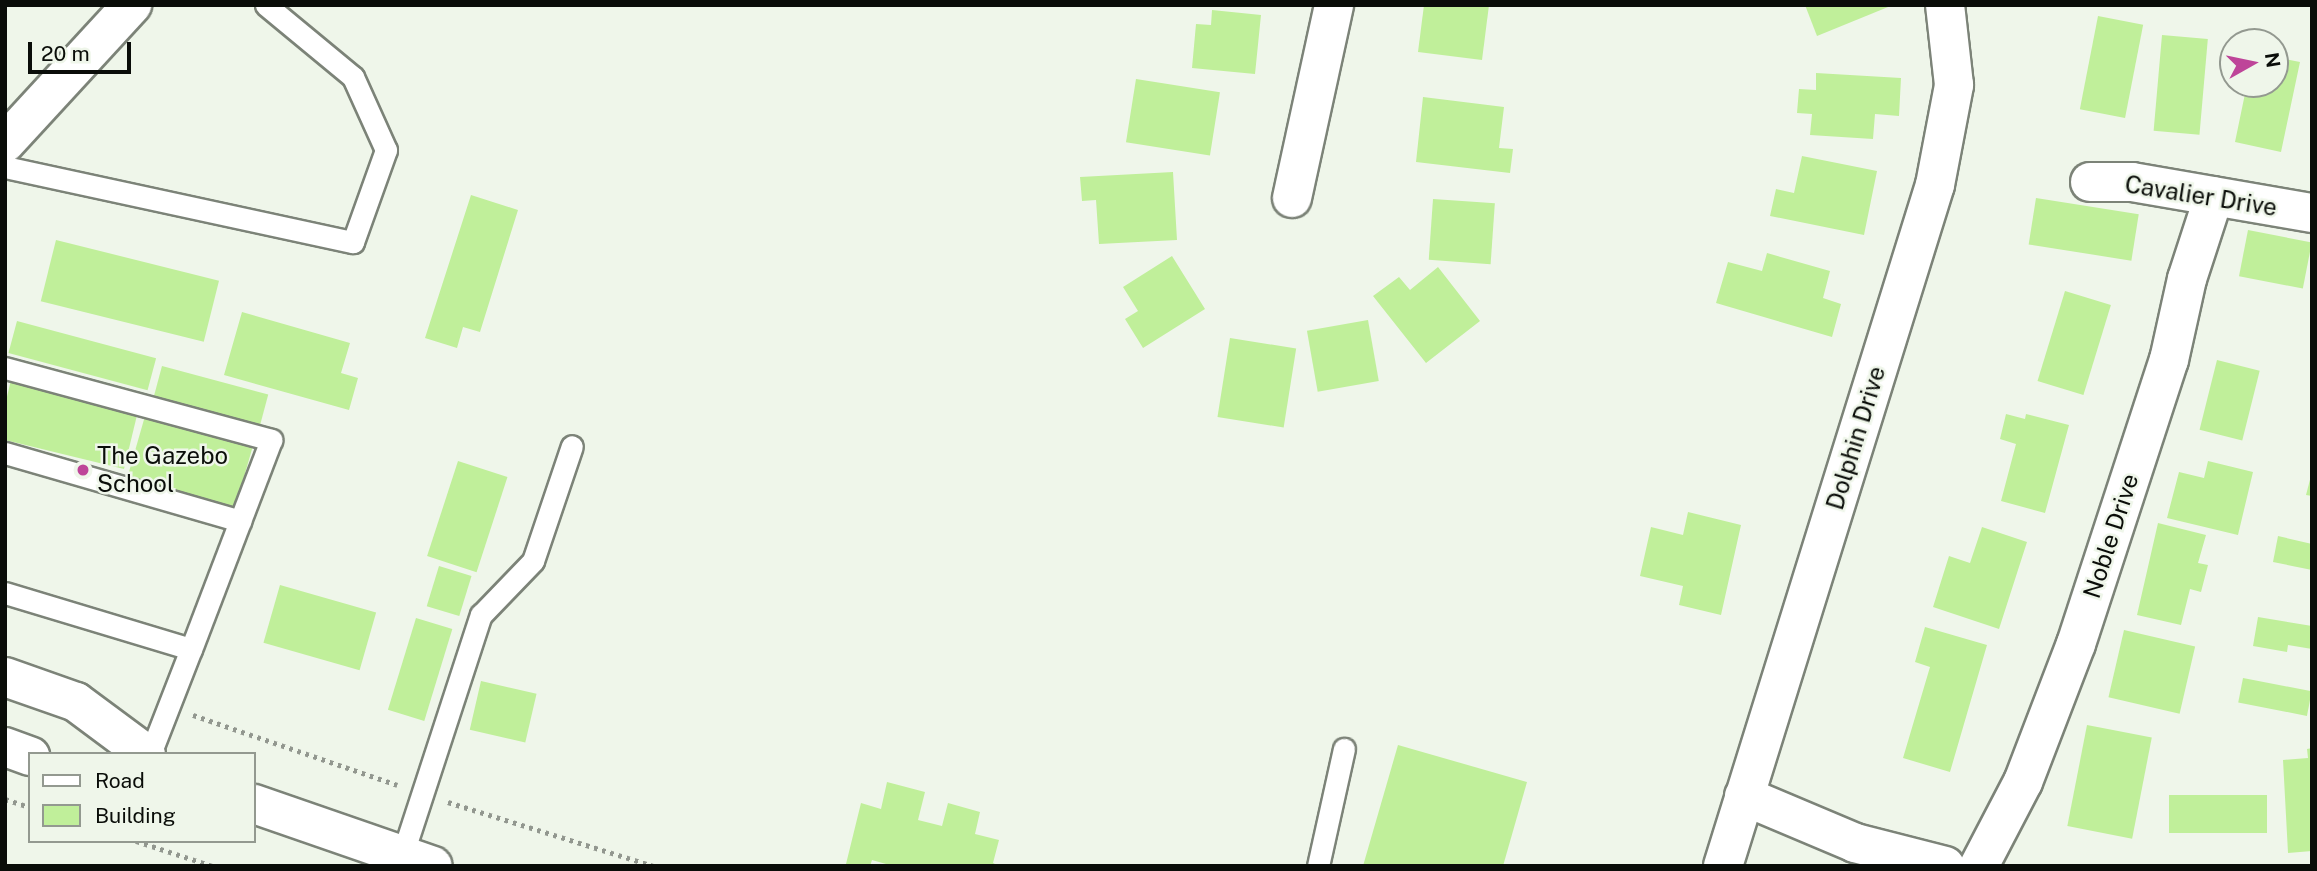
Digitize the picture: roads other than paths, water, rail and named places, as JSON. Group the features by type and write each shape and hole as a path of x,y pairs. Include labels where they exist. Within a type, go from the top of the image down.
{"street":[{"path":"5,143 132,5"},
{"path":"1292,198 1334,5"},
{"name":"Dolphin Drive","path":"1723,866 1935,185 1954,85 1945,5"},
{"name":"Cavalier Drive","path":"2090,182 2132,182 2312,212"},
{"name":"Noble Drive","path":"1979,866 2023,782 2076,644 2169,360 2187,279 2214,196"},
{"path":"5,677 76,702 145,752"},
{"path":"5,747 28,755"},
{"path":"1744,796 1855,843 1945,866"},
{"path":"256,805 417,861"}],"lane":[{"path":"5,167 353,242 386,150 353,77 266,5"},
{"path":"5,368 271,440 169,707 149,752"},
{"path":"417,861 423,793 481,615 533,561 572,446"},
{"path":"5,453 240,521"},
{"path":"5,593 191,649"},
{"path":"1318,866 1344,749"}],"place":[{"name":"The Gazebo School","path":"83,470"}]}
